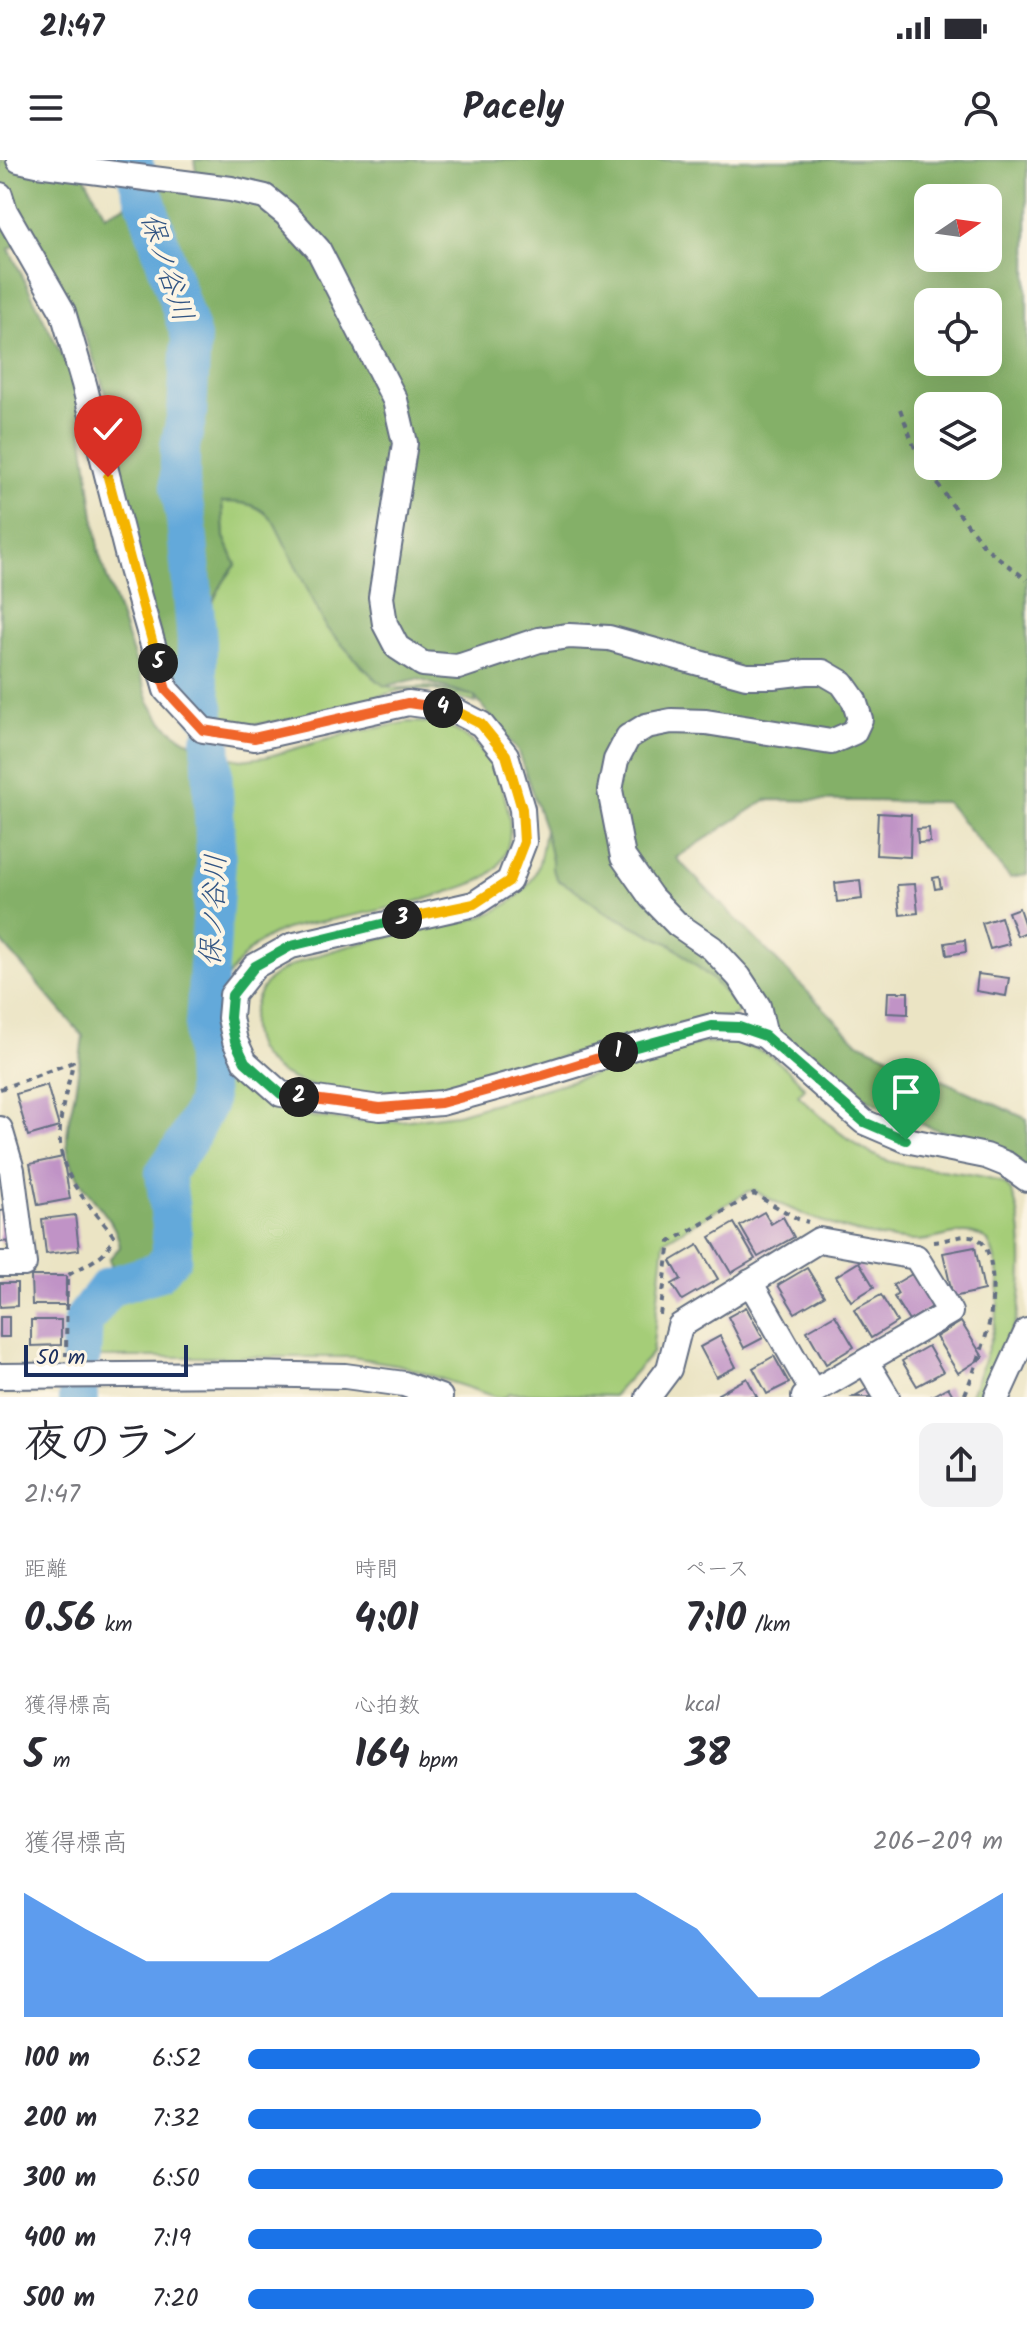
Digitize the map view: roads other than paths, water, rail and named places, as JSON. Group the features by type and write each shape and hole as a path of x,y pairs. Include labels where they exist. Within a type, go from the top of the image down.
{"street":[{"path":"28,162 231,189 265,197 286,214 318,249 395,400 405,443 381,597 385,624 397,647 423,664 458,667 539,640 569,636 609,638 746,676 823,672 842,683 854,700 860,719 854,732 831,742 706,722 671,721 646,726 628,737 616,760 610,790 623,857 651,897 677,924 712,948 739,977 758,1006 765,1036"},
{"path":"0,195 5,211 63,312 166,690 203,730 254,738 408,703 452,709 481,724 506,755 522,809 524,842 509,881 474,904 291,946 255,966 232,995 230,1018 235,1041 245,1062 281,1094 380,1108 441,1103 712,1026 739,1027 765,1036 864,1122 906,1140 986,1156 1006,1164 1027,1179"},
{"path":"0,1129 12,1170 24,1264 0,1264"},
{"path":"648,1397 669,1369 680,1326 750,1282 819,1240 916,1257 950,1312 809,1394 750,1282"},
{"path":"997,1397 1024,1345"},
{"path":"866,1362 887,1397"},
{"path":"0,1376 345,1376 404,1384 440,1397"}],"waterway":[{"name":"保ノ谷川","path":"132,160 191,337 187,414 180,447 180,487 186,519 197,675 205,711"},
{"name":"保ノ谷川","path":"81,1355 83,1321 109,1287 158,1272 172,1256 172,1226 165,1173 187,1141 207,1103 204,1040 216,862 211,740"}]}
